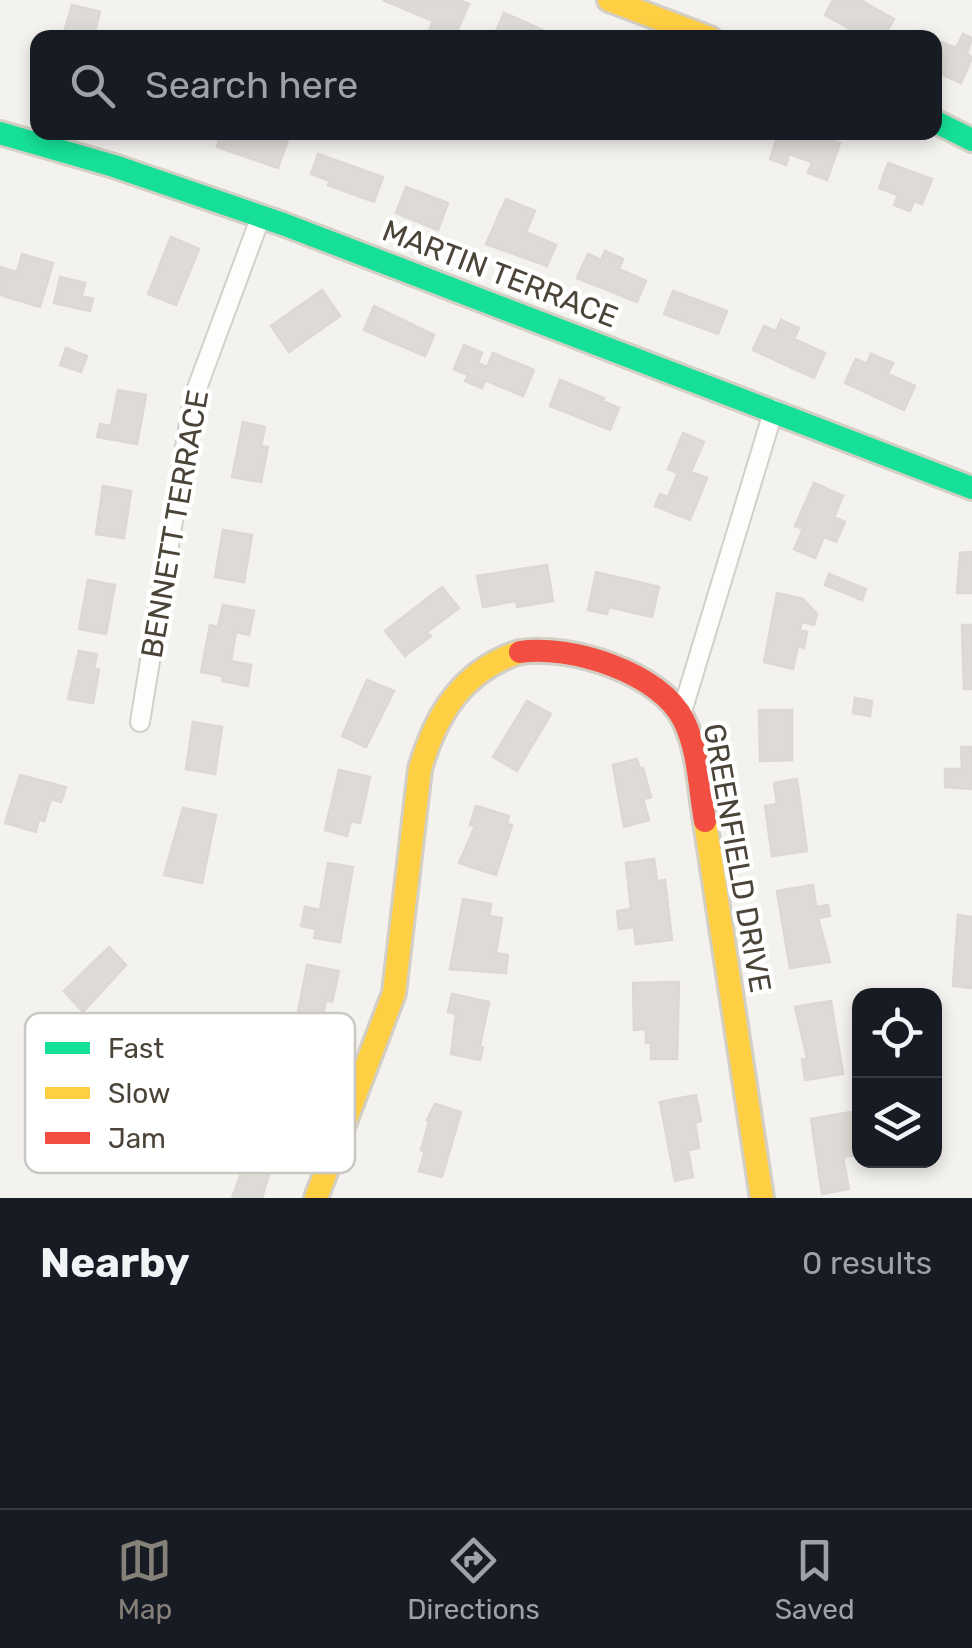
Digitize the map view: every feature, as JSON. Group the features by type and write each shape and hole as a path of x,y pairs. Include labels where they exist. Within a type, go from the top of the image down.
{"street":[{"path":"609,0 689,30"},
{"path":"942,124 972,140"},
{"name":"MARTIN TERRACE","path":"0,134 91,158 261,216 774,409 972,488"},
{"name":"BENNETT TERRACE","path":"140,722 193,399 261,216"},
{"path":"681,715 774,409"},
{"name":"GREENFIELD DRIVE","path":"355,1096 394,994 426,742 446,703 481,668 527,650 574,655 616,668 665,697 681,715 692,749 712,857 762,1198"},
{"name":"GREENFIELD DRIVE","path":"316,1198 326,1173"}],"building":[{"path":"383,0 459,0 469,4 458,30 429,30 433,21"},
{"path":"833,0 860,0 894,19 888,30 852,30 825,15"},
{"path":"72,5 100,12 95,30 65,30"},
{"path":"504,13 543,30 497,30"},
{"path":"963,34 972,38 967,53 972,58 961,83 942,75 942,42 956,48"},
{"path":"219,140 288,140 278,168 217,147"},
{"path":"776,140 840,143 827,180 808,173 812,162 789,154 786,165 770,159"},
{"path":"318,154 383,177 374,202 328,185 330,181 311,174"},
{"path":"888,163 932,179 922,204 914,201 910,211 894,205 898,195 879,188"},
{"path":"406,187 448,203 438,230 396,213"},
{"path":"506,199 535,211 526,232 556,245 547,266 486,244"},
{"path":"171,237 199,249 176,305 148,294"},
{"path":"605,251 623,259 619,269 646,281 637,302 577,278 588,254 601,260"},
{"path":"22,254 53,263 40,307 0,295 0,267 17,272"},
{"path":"60,277 85,283 82,296 93,299 90,311 54,303"},
{"path":"322,290 340,316 289,352 271,326"},
{"path":"673,291 727,311 718,334 664,314"},
{"path":"374,306 434,335 425,356 364,330"},
{"path":"781,320 799,328 794,339 825,353 814,378 753,350 764,326 776,331"},
{"path":"464,345 482,353 478,363 487,367 493,353 534,370 523,396 485,380 482,388 465,381 468,375 454,369"},
{"path":"66,348 87,356 81,372 60,365"},
{"path":"871,354 893,363 888,374 915,386 904,410 845,383 856,359 867,364"},
{"path":"560,380 619,408 610,430 550,406"},
{"path":"118,390 146,395 137,444 97,437 100,424 111,426"},
{"path":"243,422 265,427 261,446 268,447 261,482 232,477"},
{"path":"683,433 704,442 691,472 707,478 690,520 655,506 660,494 668,497 678,473 668,469"},
{"path":"814,483 843,496 834,517 845,522 836,542 824,537 815,558 794,549 803,529 795,526"},
{"path":"103,486 131,491 124,538 96,534"},
{"path":"223,530 252,535 244,582 215,577"},
{"path":"972,552 972,593 957,593 960,553"},
{"path":"547,565 553,601 517,607 516,601 483,607 477,576"},
{"path":"596,572 659,587 652,617 609,607 607,614 588,610"},
{"path":"829,574 866,589 862,600 825,585"},
{"path":"88,580 115,585 106,634 79,629"},
{"path":"442,587 459,608 427,632 431,636 405,656 385,631"},
{"path":"777,593 803,599 817,614 814,625 802,622 800,630 807,632 804,648 798,646 793,669 764,662"},
{"path":"223,605 254,611 249,635 236,632 231,661 251,665 248,686 201,672 210,625 218,627"},
{"path":"962,625 972,625 972,689 964,689"},
{"path":"79,651 97,654 94,668 99,669 93,703 68,699"},
{"path":"367,680 394,691 366,747 342,736"},
{"path":"855,698 872,701 870,716 853,713"},
{"path":"527,701 551,714 517,771 493,757"},
{"path":"759,710 792,710 792,760 760,761"},
{"path":"193,722 222,727 215,774 186,769"},
{"path":"961,747 972,747 972,789 945,787 945,769 962,769"},
{"path":"637,759 651,797 643,799 649,820 624,827 613,765"},
{"path":"339,770 370,777 360,823 351,821 347,836 325,830"},
{"path":"20,775 66,787 61,802 51,799 36,832 5,823"},
{"path":"797,779 807,851 772,856 765,806 777,804 774,783"},
{"path":"476,806 509,816 507,824 512,825 496,875 459,863 475,826 470,825"},
{"path":"183,808 216,815 202,883 164,875"},
{"path":"654,859 657,881 665,880 672,940 636,944 634,927 619,929 617,911 631,909 626,863"},
{"path":"328,863 353,867 340,942 314,938 316,929 301,926 305,907 320,910"},
{"path":"813,885 816,907 828,905 830,916 818,918 830,962 790,968 777,891"},
{"path":"463,899 491,904 489,916 502,918 496,953 508,955 506,973 450,969"},
{"path":"958,915 972,917 972,988 953,986"},
{"path":"109,947 126,965 83,1012 64,991"},
{"path":"307,965 339,971 332,1002 326,1000 324,1013 298,1013"},
{"path":"679,982 677,1059 651,1059 646,1029 634,1030 633,983"},
{"path":"452,994 489,1002 480,1060 451,1054 456,1014 448,1012"},
{"path":"831,1001 843,1074 805,1080 802,1059 807,1058 795,1007"},
{"path":"696,1095 701,1121 695,1123 699,1148 688,1150 693,1177 675,1181 660,1102"},
{"path":"435,1104 461,1112 442,1177 419,1171 427,1120"},
{"path":"852,1112 852,1155 843,1157 849,1189 822,1194 811,1119"},
{"path":"241,1173 269,1173 262,1198 232,1198"}],"traffic: fast":[{"path":"942,125 972,140"},
{"path":"0,133 114,166 283,224 972,488"}],"traffic: slow":[{"path":"609,0 689,30"},
{"path":"355,1096 394,993 420,769 434,730 468,682 500,660 520,652"},
{"path":"705,821 762,1198"},
{"path":"316,1198 326,1173"}],"traffic: jam":[{"path":"520,652 563,653 612,666 656,689 673,704 693,745 705,821"}]}
